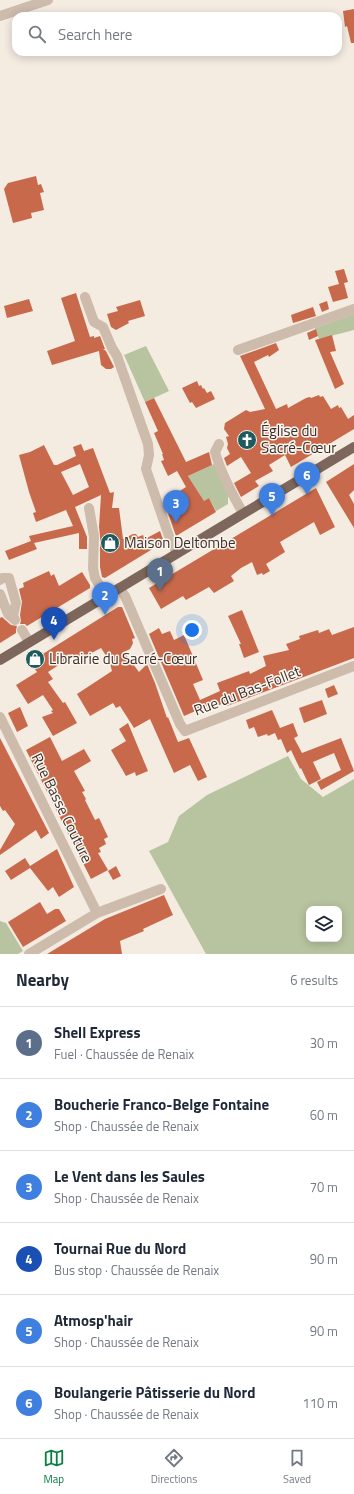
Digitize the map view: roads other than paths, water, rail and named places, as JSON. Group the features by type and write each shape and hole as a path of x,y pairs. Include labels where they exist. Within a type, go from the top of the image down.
{"main road":[{"path":"1,658 354,446"}],"street":[{"path":"0,16 48,0"},
{"path":"85,297 94,322 103,327 117,356 148,444 149,455 146,469 170,539 177,553"},
{"path":"238,350 354,309"},
{"path":"219,444 215,452 218,462 243,513"},
{"path":"89,508 94,536 93,568 95,578 106,596"},
{"path":"0,580 2,578 9,578 16,603 13,615 15,620 8,614 0,594"},
{"name":"Rue du Bas-Follet","path":"119,588 125,596 180,724 185,731 354,666"},
{"path":"22,630 29,642"},
{"name":"Rue Basse Couture","path":"0,717 97,913"},
{"path":"29,954 97,913 161,889"}],"place":[{"name":"Église du Sacré-Cœur","path":"247,440"},
{"name":"Boulangerie Pâtisserie du Nord","path":"307,495"},
{"name":"Atmosp'hair","path":"272,516"},
{"name":"Le Vent dans les Saules","path":"176,523"},
{"name":"Maison Deltombe","path":"110,543"},
{"name":"Shell Express","path":"160,591"},
{"name":"Boucherie Franco-Belge Fontaine","path":"105,615"},
{"name":"Tournai Rue du Nord","path":"54,640"},
{"name":"Librairie du Sacré-Cœur","path":"35,659"}]}
